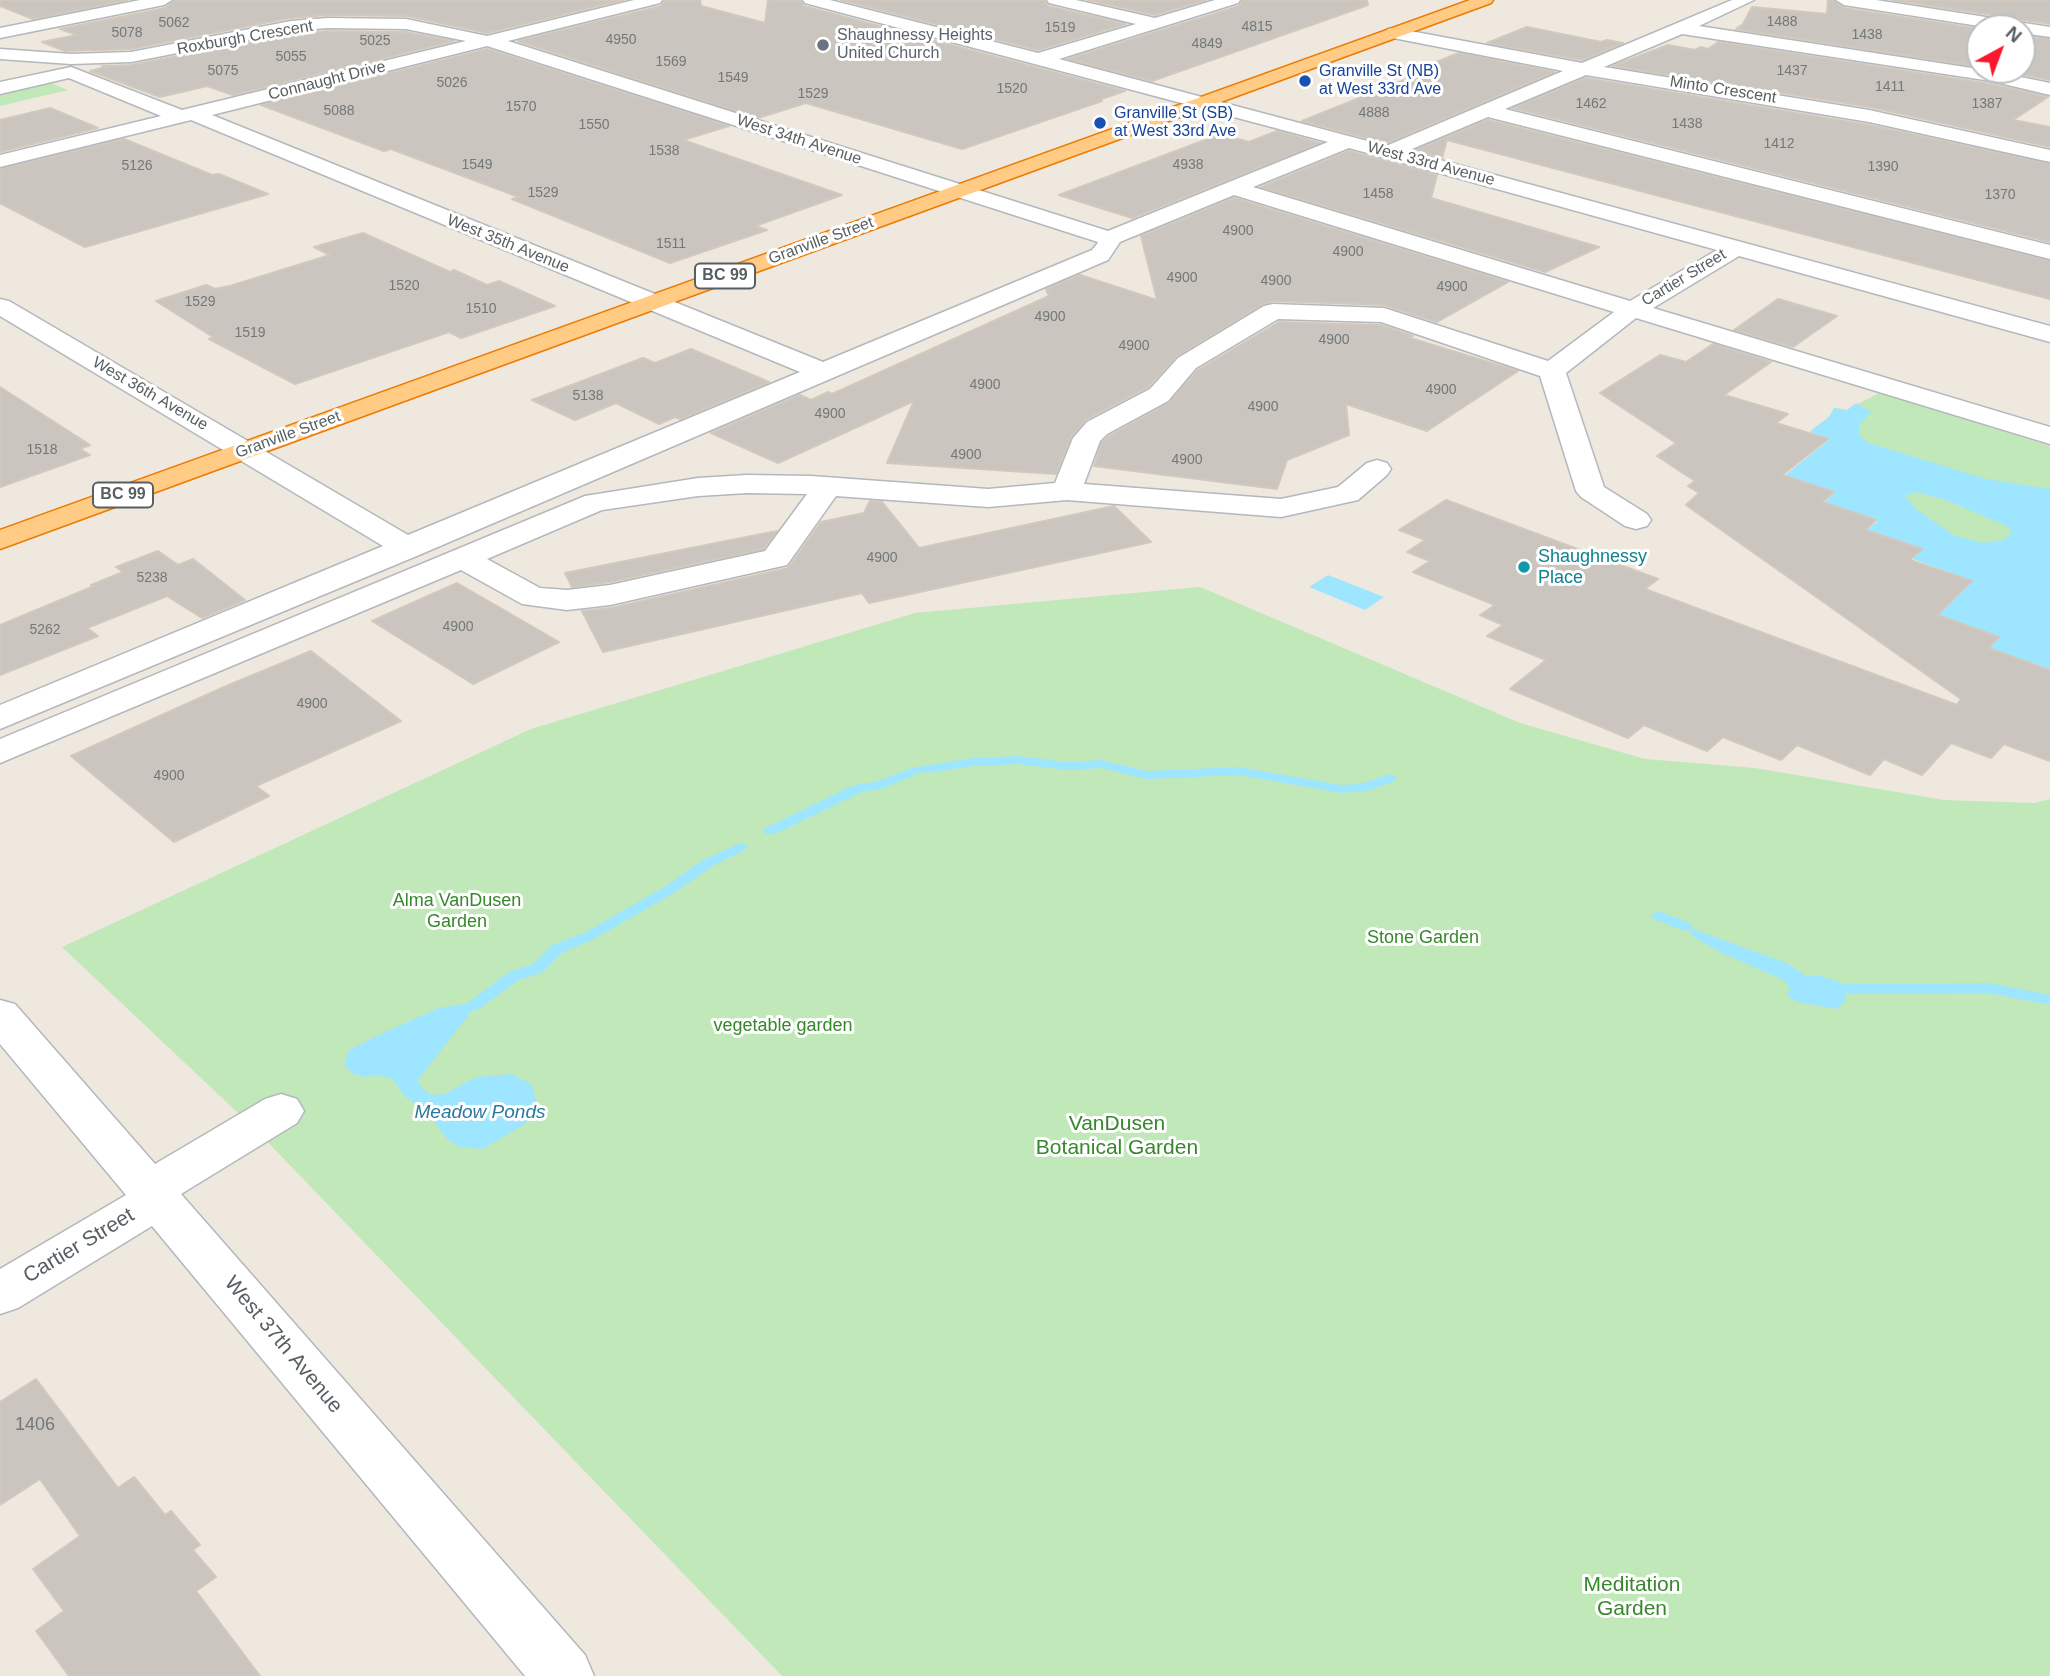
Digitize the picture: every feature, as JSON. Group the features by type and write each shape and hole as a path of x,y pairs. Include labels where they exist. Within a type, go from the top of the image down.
{"highway":[{"name":"Granville Street","path":"0,540 1485,0"}],"street":[{"path":"0,33 164,0"},
{"name":"Connaught Drive","path":"0,161 654,0"},
{"name":"West 33rd Avenue","path":"811,0 1349,141 2050,334"},
{"path":"1055,0 1156,23"},
{"path":"1039,59 1231,0"},
{"path":"1388,152 1746,0"},
{"path":"1844,0 2050,32"},
{"path":"291,26 376,5"},
{"name":"Roxburgh Crescent","path":"0,54 58,59 131,57 175,51 291,26 363,22 406,24 489,41"},
{"path":"1679,28 1991,76 2050,89"},
{"name":"Minto Crescent","path":"1394,33 1521,59 1843,111 2050,156"},
{"name":"West 34th Avenue","path":"489,41 1110,239"},
{"path":"0,88 131,57"},
{"name":"West 35th Avenue","path":"70,72 187,115 824,372"},
{"path":"1488,111 2050,252"},
{"path":"0,718 1100,255 1110,239 1349,141"},
{"path":"1232,188 2050,436"},
{"name":"Cartier Street","path":"1552,371 1633,309 1736,248"},
{"name":"West 36th Avenue","path":"0,306 408,548"},
{"path":"1067,491 1087,438 1097,428 1159,395 1187,363 1273,311 1384,315 1552,371 1591,491 1636,520"},
{"path":"0,752 595,502 698,487 747,484 828,486 988,498 1067,491 1281,508 1348,494 1377,469"},
{"path":"461,557 533,597 567,600 610,595 776,558 828,486"},
{"name":"West 37th Avenue","path":"0,1015 564,1676"},
{"name":"Cartier Street","path":"0,1294 281,1111"}],"green space":[{"path":"51,83 68,90 0,106 0,95"},
{"path":"1879,393 2050,446 2050,669 1973,581 1913,559 1920,549 1878,521 1824,503 1835,492 1784,476 1829,440 1810,432 1829,417 1834,408 1847,410"},
{"name":"VanDusen Botanical Garden","path":"1200,587 1520,723 1645,759 1755,768 1944,800 2034,803 2050,799 2050,1676 782,1676 255,1129 62,947 531,729 915,613"}],"water":[{"path":"1856,403 1871,412 1859,426 1859,436 1869,443 1986,479 2050,489 2050,669 1988,648 1937,616 1973,581 1913,559 1920,549 1866,530 1878,521 1824,503 1835,492 1784,476 1829,440 1810,432 1829,417 1834,408 1847,410","holes":["1915,492 1943,499 2007,526 2012,533 2004,540 1983,543 1955,536 1916,509 1905,496"]},
{"path":"1328,575 1384,597 1365,610 1309,587"},
{"path":"1685,926 1789,964 1806,976 1821,976 1839,982 1846,989 1846,1001 1837,1009 1797,1002 1787,996 1790,989 1784,980 1724,954 1695,938"},
{"name":"Meadow Ponds","path":"471,1003 474,1008 472,1011 417,1081 427,1093 435,1095 445,1094 476,1077 511,1074 531,1084 538,1105 525,1124 483,1149 459,1147 446,1138 426,1110 405,1097 394,1080 381,1075 365,1077 353,1074 344,1064 349,1050 385,1032 439,1008"}],"building":[{"path":"0,0 127,0 33,19 0,6"},
{"path":"174,0 623,0 487,33 407,16 327,15 290,18 131,49 65,51 42,42 77,35 60,29 165,8"},
{"path":"665,0 700,0 701,6 765,23 768,0 800,0 804,6 1125,91 962,149 806,103 758,118 518,41 661,6"},
{"path":"841,0 1044,0 1048,6 1126,24 1038,50"},
{"path":"1088,0 1206,0 1155,15"},
{"path":"1243,0 1367,0 1368,5 1152,81 1068,59 1239,6"},
{"path":"1828,0 1834,0 1844,8 1966,27 1966,65 1736,29 1743,24 1752,7 1827,14"},
{"path":"1893,0 2050,0 2050,24 2036,22 2036,14 1985,14"},
{"path":"1527,27 1601,42 1607,40 1623,43 1582,60 1487,43"},
{"path":"327,31 406,32 454,41 233,95 207,86 160,97 90,71 106,67 102,66 131,65 291,34"},
{"path":"2036,38 2050,39 2050,80 2036,77"},
{"path":"1718,42 1966,80 1966,84 1991,84 2048,97 2013,120 2050,127 2050,147 1870,107 1613,66 1668,45 1695,50 1701,47 1708,49"},
{"path":"487,49 729,126 683,140 842,195 755,226 767,230 670,263 512,199 519,197 391,149 384,151 261,105"},
{"path":"1459,53 1554,72 1386,143 1302,121 1424,72 1416,70"},
{"path":"1586,78 1869,125 2050,164 2050,242 1513,108"},
{"path":"50,108 98,128 0,152 0,120"},
{"path":"1488,120 2050,261 2050,299 1447,140 1442,158 1415,150"},
{"path":"1277,131 1320,143 1132,218 1059,195 1221,134 1249,142"},
{"path":"124,139 212,175 219,174 268,194 85,247 0,203 0,169"},
{"path":"1349,151 1437,175 1431,198 1599,247 1545,272 1261,187"},
{"path":"1234,198 1508,282 1437,322 1384,305 1273,301 1263,304 1177,356 1148,387 1085,420 1071,437 1056,474 887,463 914,401 778,463 711,433 800,395 811,400 828,392 832,394 1049,296 1046,289 1080,275 1157,300 1141,236"},
{"path":"363,233 450,272 454,270 487,285 499,281 555,306 461,338 449,332 295,384 209,339 213,337 156,301 206,285 215,289 230,286 330,255 314,247"},
{"path":"1778,299 1837,316 1793,347 1734,330"},
{"path":"1279,322 1381,325 1413,336 1410,338 1518,371 1427,431 1346,404 1349,435 1287,460 1277,489 1094,466 1102,442 1109,436 1169,403 1198,370"},
{"name":"Shaughnessy Place","path":"1713,344 1771,362 1724,395 1788,414 1776,423 1828,439 1782,475 1834,492 1822,502 1876,520 1865,530 1922,549 1910,560 1972,581 1937,615 1999,637 1988,648 2050,670 2050,761 2004,744 1991,758 1951,743 1922,775 1884,759 1870,775 1797,745 1781,760 1723,737 1707,751 1644,725 1628,738 1510,689 1546,660 1487,636 1503,625 1480,615 1495,605 1413,572 1430,561 1407,552 1425,540 1399,530 1446,500 1658,579 1645,589 1957,705 1961,699 1686,505 1699,493 1688,486 1695,481 1657,456 1676,443 1600,393 1660,355 1686,362"},
{"path":"691,349 769,382 680,419 675,417 659,424 616,403 575,420 532,400 643,358 655,363"},
{"path":"0,387 90,445 80,449 90,455 0,487"},
{"path":"870,501 882,502 919,548 1114,506 1151,542 869,603 862,593 603,652 582,611 611,608 788,568 821,522 864,513"},
{"path":"777,531 763,549 610,582 572,587 565,573"},
{"path":"158,551 178,565 193,559 245,600 202,618 167,596 87,628 98,636 0,675 0,625 94,586 91,585 123,572 116,567"},
{"path":"457,583 559,642 473,684 372,621"},
{"path":"311,651 401,721 256,786 269,796 174,842 71,756 224,687"},
{"path":"36,1379 118,1488 134,1477 165,1515 171,1511 200,1545 193,1550 216,1577 196,1591 260,1676 69,1676 36,1631 64,1611 33,1569 80,1536 40,1479 0,1505 0,1402"}],"waterway":[{"path":"927,769 974,762 1018,760 1067,766 1101,764 1147,775 1239,771 1341,789 1362,788 1390,778"},
{"path":"770,831 859,788 877,786 916,771"},
{"path":"473,1005 514,976 538,968 557,949 589,936 669,890 708,863 740,847"},
{"path":"1658,916 1685,926"},
{"path":"1846,989 1989,988 2050,1000"}],"place":[{"name":"Shaughnessy Heights United Church","path":"823,45"},
{"name":"Granville St (NB) at West 33rd Ave","path":"1305,81"},
{"name":"Granville St (SB) at West 33rd Ave","path":"1100,123"},
{"name":"Shaughnessy Place","path":"1524,567"}],"park label":[{"name":"Alma VanDusen Garden","path":"457,911"},
{"name":"Stone Garden","path":"1423,938"},
{"name":"vegetable garden","path":"783,1026"},
{"name":"Meditation Garden","path":"1632,1597"}]}
